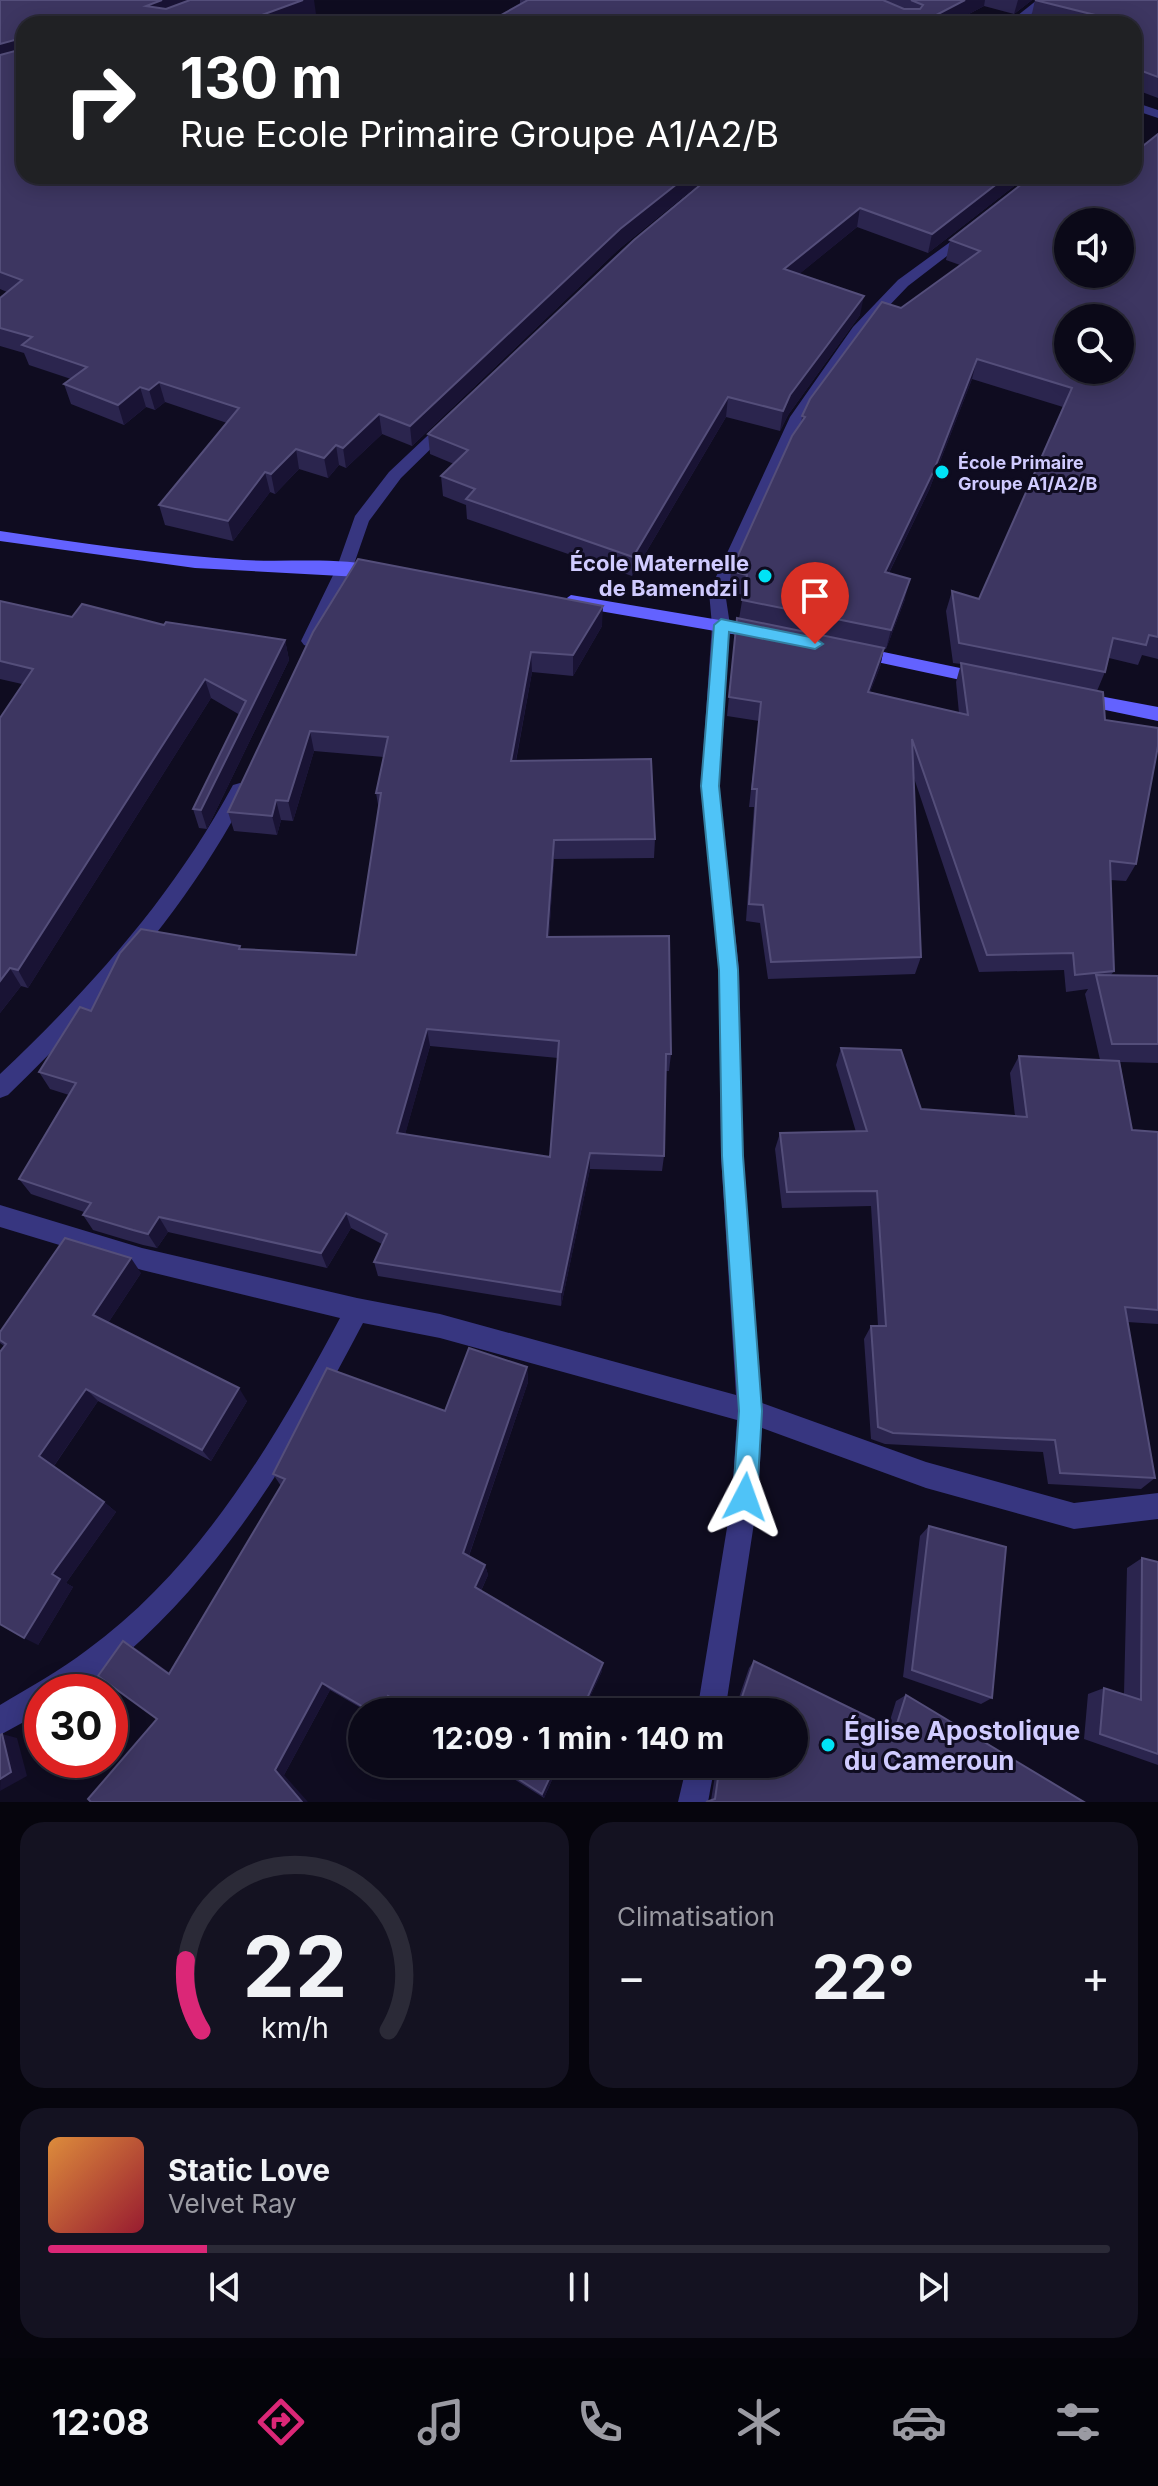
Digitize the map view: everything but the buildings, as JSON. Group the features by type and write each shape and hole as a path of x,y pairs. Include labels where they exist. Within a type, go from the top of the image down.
{"street":[{"path":"1023,16 1044,0"},
{"path":"713,1698 745,1497 750,1411 732,1156 729,970 710,786 721,625 717,592 797,417 858,330 903,283 985,220"},
{"path":"305,651 345,567 361,520 395,475 462,411"},
{"path":"0,536 115,555 264,567 345,567 392,574"},
{"path":"550,597 784,637"},
{"path":"830,647 1002,682"},
{"path":"1064,695 1158,714"},
{"path":"0,1088 70,1022 157,918 223,827 248,774"},
{"path":"0,1216 142,1259 357,1310 440,1326 750,1411 926,1475 1074,1516 1158,1506"},
{"path":"80,1674 196,1566 309,1405 357,1310"},
{"path":"0,1721 24,1707"},
{"path":"693,1802 698,1778"}],"place":[{"name":"École Primaire Groupe A1/A2/B","path":"942,472"},
{"name":"École Maternelle de Bamendzi I","path":"765,576"},
{"name":"Église Apostolique du Cameroun","path":"828,1745"}],"route":[{"path":"745,1497 750,1411 732,1156 729,970 710,786 721,625 815,644"}]}
